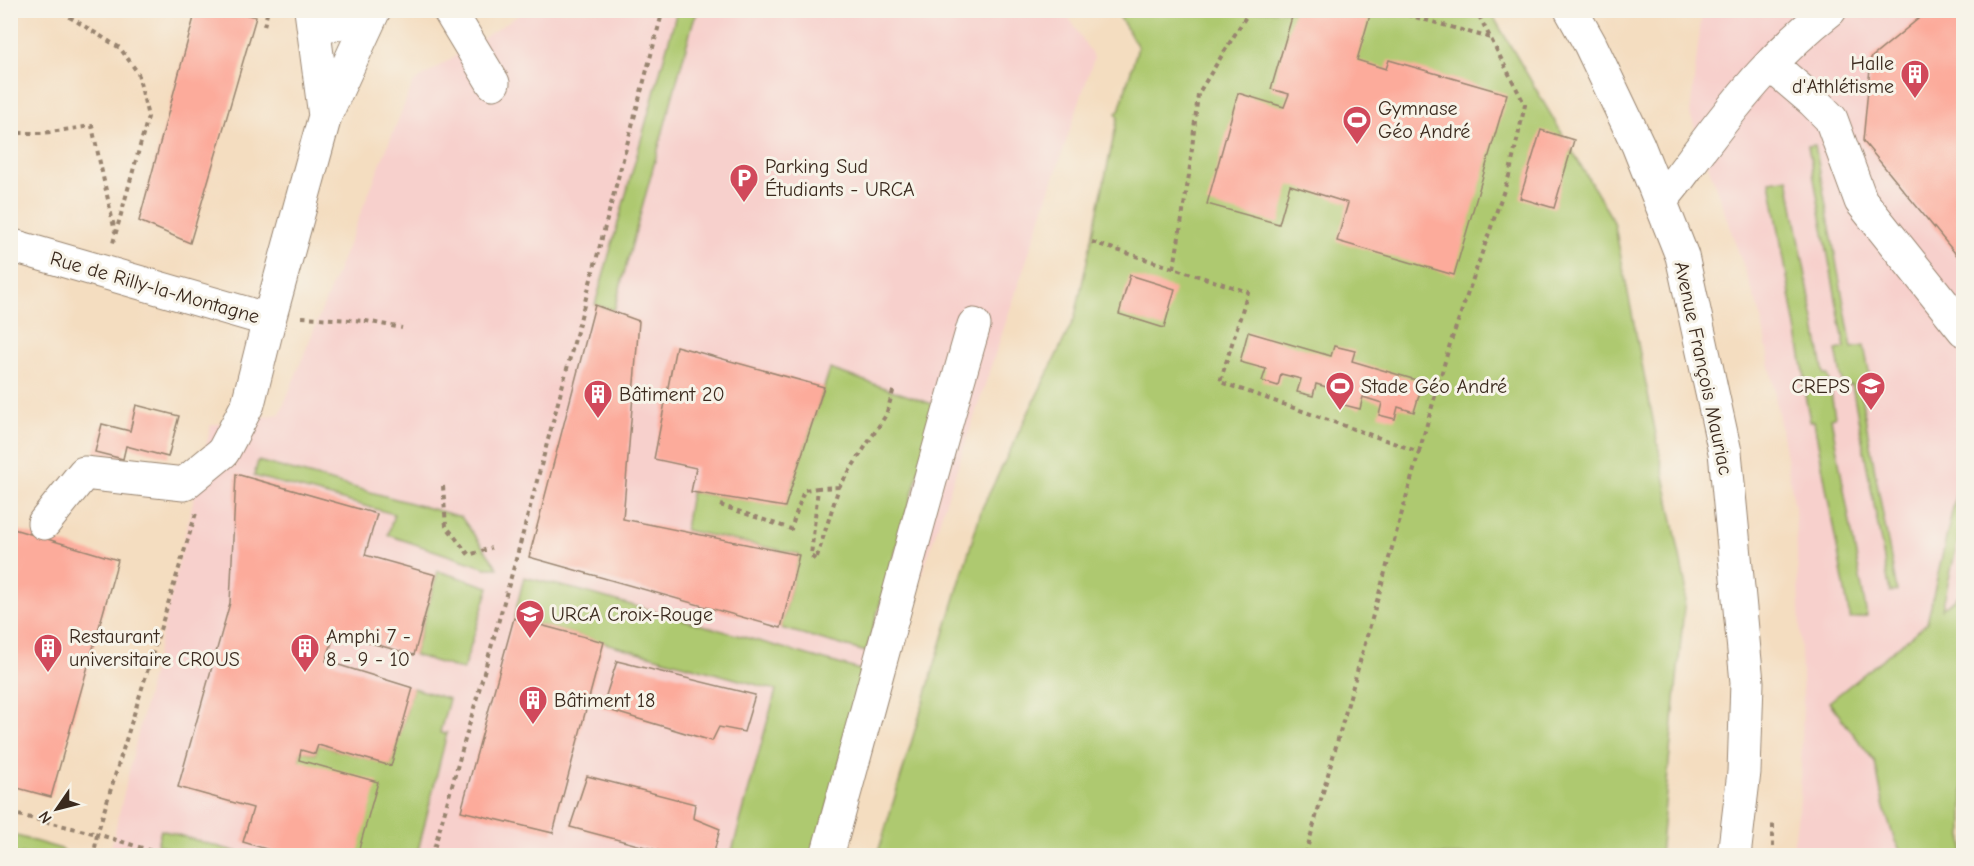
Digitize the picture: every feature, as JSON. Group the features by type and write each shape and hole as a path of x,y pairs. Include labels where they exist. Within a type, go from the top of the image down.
{"street":[{"name":"Rue de Rilly-la-Montagne","path":"311,10 332,25 374,11"},
{"name":"Rue de Rilly-la-Montagne","path":"311,10 325,116"},
{"path":"449,10 493,84"},
{"name":"Avenue François Mauriac","path":"1572,10 1633,135 1682,256 1725,452 1747,682 1744,772 1734,855"},
{"path":"1660,201 1758,77 1830,10"},
{"name":"Rue de Rilly-la-Montagne","path":"10,245 269,320 325,116 374,11"},
{"path":"1771,65 1831,119 1861,201 1964,330"},
{"path":"44,523 84,472 184,484 223,452 248,404 269,320"},
{"path":"827,855 907,569 918,520 974,325"}],"path":[{"path":"53,10 63,13 120,48 138,74 148,117 105,273"},
{"path":"264,26 268,10"},
{"path":"432,855 515,563 663,10"},
{"path":"1174,268 1189,175 1198,94 1250,10"},
{"path":"1390,10 1491,38"},
{"path":"1305,855 1450,344 1509,176 1525,105 1476,10"},
{"path":"10,133 43,133 92,126 115,234"},
{"path":"1092,242 1248,292 1220,382 1419,452"},
{"path":"269,320 307,316 366,321 402,328"},
{"path":"818,488 811,556 816,560 839,487 886,415 894,388"},
{"path":"442,486 446,526 457,541 469,555 491,548"},
{"path":"720,505 791,529 804,490 839,487"},
{"path":"94,855 97,834 199,504"},
{"path":"10,813 97,834 168,855"},
{"path":"1773,815 1773,855"}],"shaded area":[{"name":"URCA Croix-Rouge","path":"525,11 1065,11 1094,58 828,855 109,856 211,425 280,414 413,83"},
{"name":"CREPS","path":"1702,11 1963,11 1963,855 1792,855 1800,800 1803,702 1795,508 1761,316 1690,114"}],"green space":[{"path":"677,11 698,11 693,22 614,310 595,305"},
{"name":"Stade Géo André","path":"1116,11 1490,11 1614,222 1686,587 1660,855 877,856 982,508 1075,317 1118,117 1116,113 1119,111 1138,47"},
{"path":"1815,145 1852,348 1864,346 1871,382 1859,384 1897,591 1890,592 1852,385 1843,386 1836,350 1845,348 1808,146"},
{"path":"1788,178 1824,375 1828,375 1835,417 1831,418 1867,616 1850,619 1814,421 1810,421 1802,379 1805,378 1770,181"},
{"path":"830,369 938,406 866,652 781,628 799,554 685,530 691,492 785,506"},
{"path":"258,461 461,517 498,568 486,568 388,535 394,514 254,476"},
{"path":"1963,463 1963,519 1942,609 1963,592 1963,855 1903,855 1895,841 1884,808 1875,762 1829,702 1927,623"},
{"path":"438,571 489,587 463,670 414,655"},
{"path":"524,577 582,591 860,670 864,674 815,855 731,855 776,690 514,618"},
{"path":"413,688 449,699 440,732 447,733 417,855 357,855 299,760 301,750 315,754 318,745 391,765"},
{"path":"161,830 247,855 193,855 157,845"},
{"path":"10,834 61,849 68,855 11,855"}],"building":[{"path":"196,10 237,10 236,12 256,17 190,243 139,221"},
{"name":"Gymnase Géo André","path":"1294,10 1356,10 1370,15 1357,60 1386,69 1389,60 1507,94 1454,275 1337,241 1348,203 1290,185 1279,224 1207,204 1238,93 1284,107 1289,94 1271,89"},
{"name":"Halle d'Athlétisme","path":"1929,10 1964,10 1964,264 1863,141 1871,58"},
{"path":"1541,130 1574,140 1554,208 1520,198"},
{"path":"1130,275 1175,289 1164,328 1119,314"},
{"name":"Bâtiment 20","path":"595,305 639,321 623,519 799,555 781,628 529,557"},
{"path":"1248,332 1331,356 1334,346 1355,351 1352,361 1423,382 1414,412 1398,407 1395,419 1379,415 1382,403 1363,397 1360,409 1344,405 1347,393 1316,384 1313,396 1297,392 1301,379 1281,374 1278,386 1262,381 1266,369 1240,362"},
{"name":"Bâtiment 20","path":"676,346 824,387 785,507 691,492 696,468 654,459"},
{"path":"136,405 179,416 168,457 126,446 123,459 95,452 102,424 130,431"},
{"name":"Amphi 7 - 8 - 9 - 10","path":"236,474 377,514 365,555 436,575 414,655 335,633 326,661 413,688 391,766 318,745 315,754 301,750 299,760 378,782 357,856 271,856 273,851 243,842 253,808 178,787 230,603"},
{"name":"Restaurant universitaire CROUS","path":"10,528 118,560 51,797 10,786"},
{"name":"Bâtiment 18","path":"514,618 604,642 553,833 461,811"},
{"path":"617,661 755,695 744,732 719,727 712,741 602,708"},
{"path":"587,776 695,804 693,818 720,829 713,856 679,856 570,827"}],"place":[{"name":"Halle d'Athlétisme","path":"1915,100"},
{"name":"Gymnase Géo André","path":"1357,146"},
{"name":"Parking Sud Étudiants - URCA","path":"744,204"},
{"name":"Stade Géo André","path":"1340,412"},
{"name":"CREPS","path":"1871,412"},
{"name":"Bâtiment 20","path":"598,420"},
{"name":"URCA Croix-Rouge","path":"530,640"},
{"name":"Restaurant universitaire CROUS","path":"48,674"},
{"name":"Amphi 7 - 8 - 9 - 10","path":"305,674"},
{"name":"Bâtiment 18","path":"533,726"}]}
